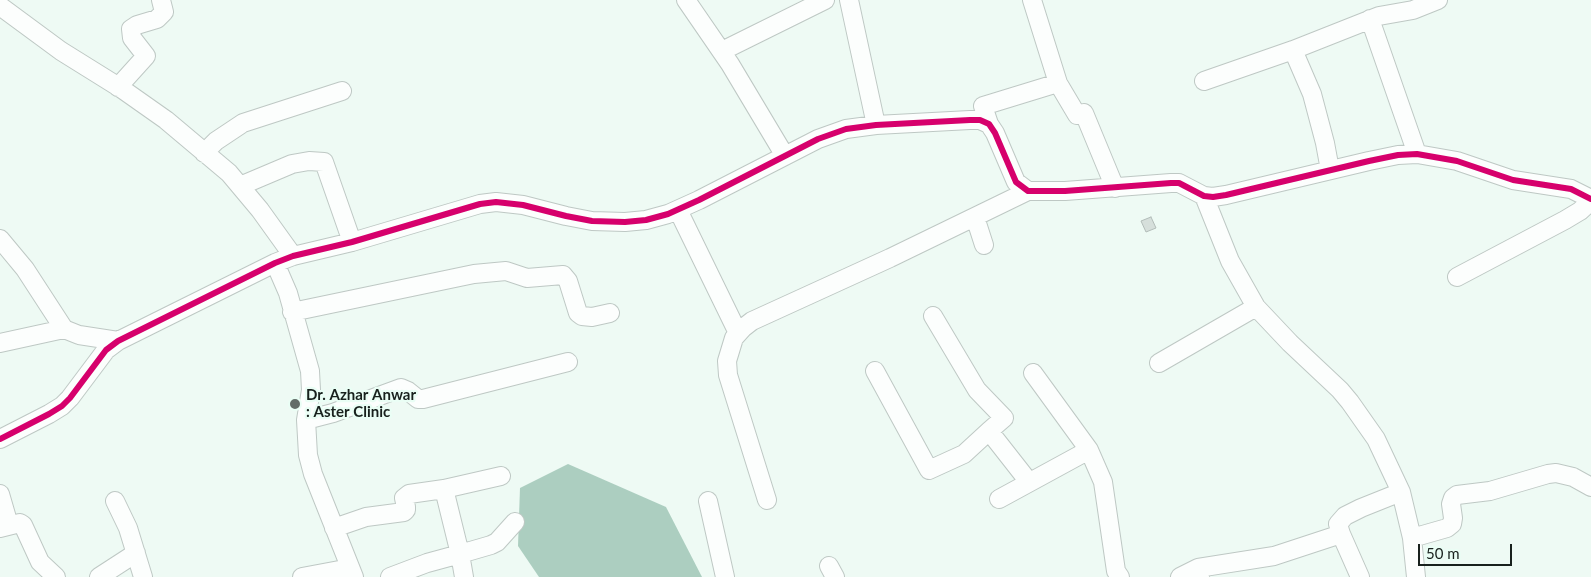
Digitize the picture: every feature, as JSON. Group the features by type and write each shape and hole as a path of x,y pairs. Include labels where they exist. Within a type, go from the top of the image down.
{"street":[{"path":"118,87 146,56 132,38 131,29 137,25 157,19 164,12 161,0"},
{"path":"722,52 825,0"},
{"path":"849,0 876,125"},
{"path":"1032,0 1058,83 1076,115 1084,113 1115,188"},
{"path":"1204,81 1293,50 1370,19 1393,7 1413,10 1438,0"},
{"path":"692,1 785,156"},
{"path":"0,6 61,51 166,120 228,173 260,210 293,256"},
{"path":"1370,19 1417,154"},
{"path":"1293,50 1312,94 1326,144 1330,170"},
{"path":"1028,191 1016,182 995,133 989,124 983,106 1058,83"},
{"path":"204,153 216,141 243,123 342,91"},
{"path":"0,439 62,406 106,350 118,341 275,263 293,256 352,242 462,209 496,202 524,206 592,221 625,222 646,220 678,210 818,139 837,133 876,125 970,120 980,120 989,124"},
{"path":"767,500 728,375 727,362 729,351 738,333 752,321 1028,191 1065,191 1179,183 1204,196 1226,196 1398,155 1417,154 1457,161 1514,180 1571,189 1591,200 1580,211 1565,220 1456,277"},
{"path":"240,186 292,164 309,160 324,162 352,242"},
{"path":"1204,196 1230,261 1256,307 1350,402 1376,439 1400,492 1412,538 1416,577"},
{"path":"678,210 738,333"},
{"path":"975,217 984,245"},
{"path":"0,240 25,269 64,329"},
{"path":"275,263 288,292 292,312 310,370 311,390 306,420 308,456 313,474 352,572 302,577"},
{"path":"292,312 474,274 506,271 527,278 563,275 568,281 578,313 582,316 592,317 610,313"},
{"path":"1159,363 1256,307"},
{"path":"875,371 929,470 964,454 1004,418 977,390 933,316"},
{"path":"0,343 64,329 79,335 118,341"},
{"path":"306,420 333,413 401,388 408,390 418,399 423,399 568,362"},
{"path":"1033,373 1089,450 1103,482 1113,575"},
{"path":"989,431 1029,482"},
{"path":"999,499 1089,450"},
{"path":"1412,538 1447,528 1452,524 1452,498 1457,495 1490,491 1556,473 1573,477 1591,487"},
{"path":"334,528 372,516 404,512 406,510 404,498 406,496 502,476"},
{"path":"444,489 464,577"},
{"path":"1360,577 1338,524 1344,516 1400,492"},
{"path":"0,494 5,527 20,523 23,525 34,553 48,575"},
{"path":"115,501 128,528 143,577"},
{"path":"708,501 725,577"},
{"path":"390,577 427,563 491,545 497,542 515,522"},
{"path":"1180,577 1274,556 1341,534"},
{"path":"99,577 136,553"}],"shaded area":[{"path":"568,464 666,507 702,577 539,577 518,546 520,488"}],"building":[{"path":"1151,217 1156,228 1146,232 1141,221"}],"cycle path":[{"path":"0,439 62,406 106,350 118,341 275,263 293,256 352,242 480,204 496,202 523,205 592,221 625,222 646,220 668,214 699,200 818,139 846,129 876,125 980,120 989,124 995,133 1016,182 1028,191 1065,191 1179,183 1204,196 1213,197 1369,161 1398,155 1417,154 1457,161 1513,180 1571,189 1591,199"}],"place":[{"name":"Dr. Azhar Anwar : Aster Clinic","path":"295,404"}]}
